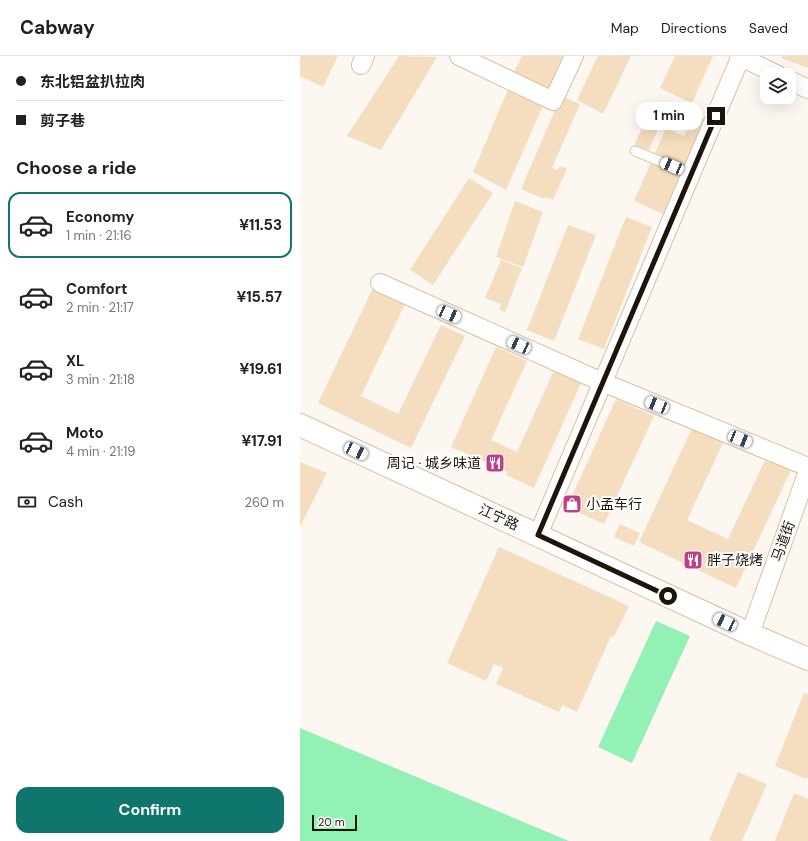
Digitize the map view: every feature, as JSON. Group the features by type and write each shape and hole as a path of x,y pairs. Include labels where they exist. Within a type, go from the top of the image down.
{"street":[{"path":"460,56 553,101 574,56"},
{"path":"538,535 740,56 764,68"},
{"path":"796,83 808,89"},
{"path":"380,283 602,382 808,467"},
{"name":"江宁路","path":"300,425 808,660"},
{"name":"马道街","path":"750,634 808,471"}],"lane":[{"path":"635,151 691,174"}],"green space":[{"path":"656,621 690,636 632,763 598,747"},
{"path":"300,728 569,841 300,841"}],"building":[{"path":"301,56 338,56 323,87 300,76"},
{"path":"399,56 437,57 381,150 347,136"},
{"path":"522,56 563,56 548,90 513,74"},
{"path":"598,56 631,56 603,114 577,100"},
{"path":"675,56 713,56 692,103 660,88"},
{"path":"782,56 808,56 808,68 781,58"},
{"path":"510,85 545,101 506,190 473,172"},
{"path":"561,96 580,104 552,168 558,170 560,166 567,169 553,200 545,197 544,199 521,189"},
{"path":"654,101 668,107 647,154 633,148"},
{"path":"693,115 705,120 663,214 634,201 666,128 684,136"},
{"path":"469,178 493,193 433,285 410,270"},
{"path":"515,201 543,212 523,267 496,257"},
{"path":"626,217 652,227 604,349 578,339"},
{"path":"568,225 596,235 554,341 527,330"},
{"path":"501,260 522,268 505,312 499,309 501,304 485,298"},
{"path":"373,288 405,304 361,396 398,414 441,325 465,336 411,448 318,403"},
{"path":"496,347 527,361 491,440 517,452 555,368 582,381 534,488 506,475 508,472 451,447"},
{"path":"616,399 654,416 604,524 567,507"},
{"path":"693,426 724,441 687,520 728,539 766,458 791,470 736,588 639,542"},
{"path":"300,462 327,473 300,527"},
{"path":"620,524 640,533 634,546 614,537"},
{"path":"499,547 629,606 614,637 611,636 577,712 562,705 559,712 496,684 503,668 494,664 486,681 447,663"},
{"path":"804,693 808,694 807,779 775,766"},
{"path":"738,772 767,784 742,841 709,840"},
{"path":"794,793 808,799 808,841 775,841"}],"place":[{"name":"周记 · 城乡味道","path":"495,463"},
{"name":"小孟车行","path":"572,504"},
{"name":"胖子烧烤","path":"693,560"}],"route":[{"path":"668,596 538,535 716,116"}]}
